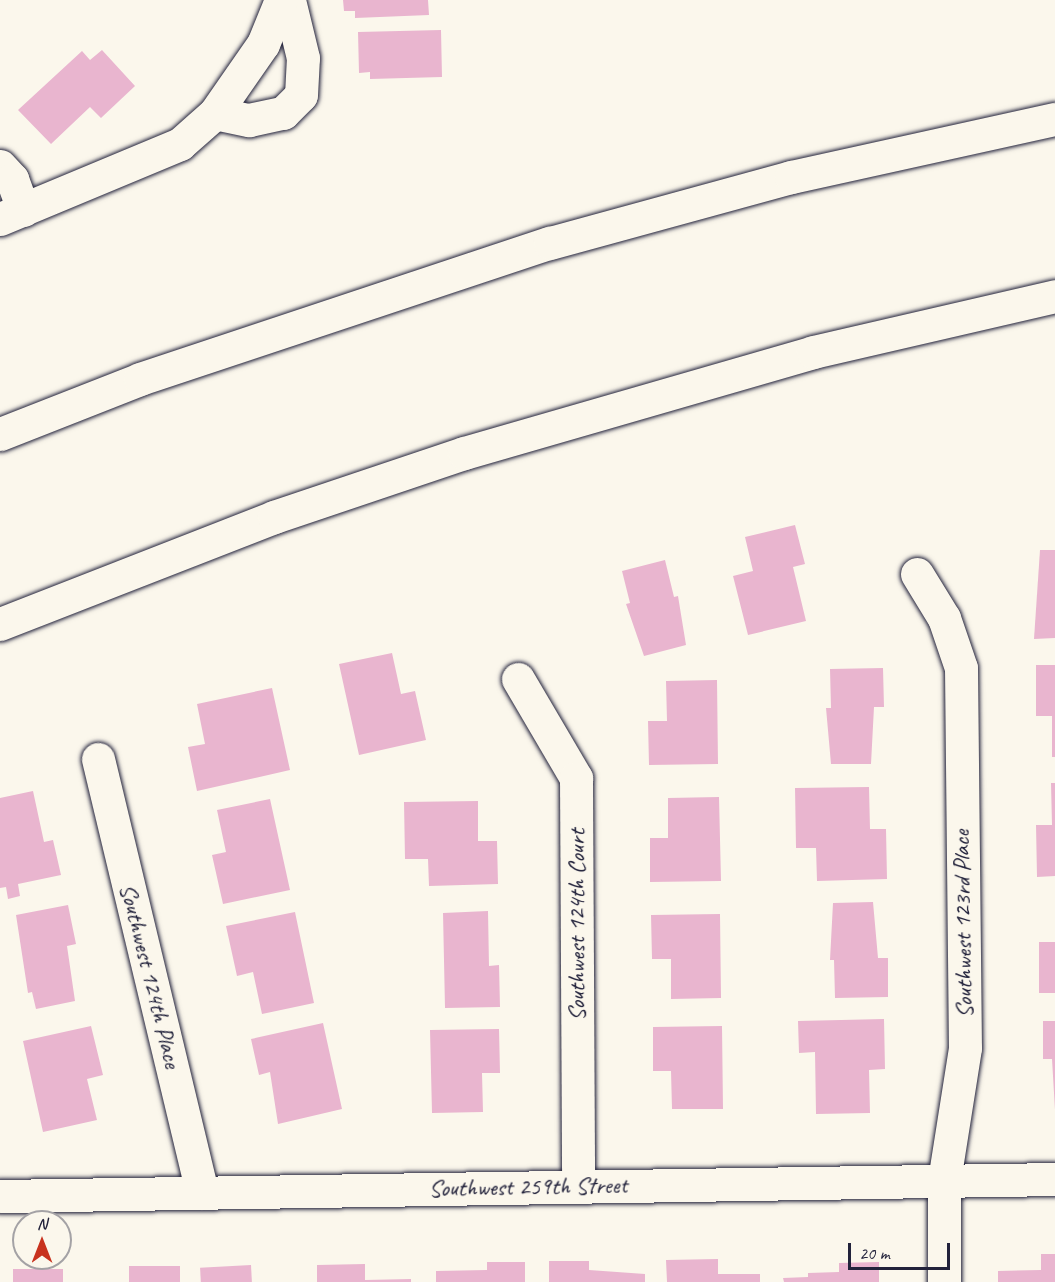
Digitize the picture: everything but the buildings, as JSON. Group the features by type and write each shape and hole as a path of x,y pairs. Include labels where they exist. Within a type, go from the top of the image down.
{"main road":[{"path":"0,166 12,178 12,214 180,144 215,113 263,44 280,0"},
{"path":"215,113 249,120 283,113 301,95 303,58 289,0"},
{"path":"0,434 140,379 550,243 791,177 1055,118"},
{"path":"0,624 274,517 454,456 813,352 1055,296"},
{"name":"Southwest 123rd Place","path":"917,574 944,618 961,668 965,1048 944,1180 944,1282"},
{"name":"Southwest 124th Court","path":"518,679 576,778 578,1186"},
{"name":"Southwest 124th Place","path":"98,759 202,1193"},
{"name":"Southwest 259th Street","path":"0,1196 1055,1179"}]}
